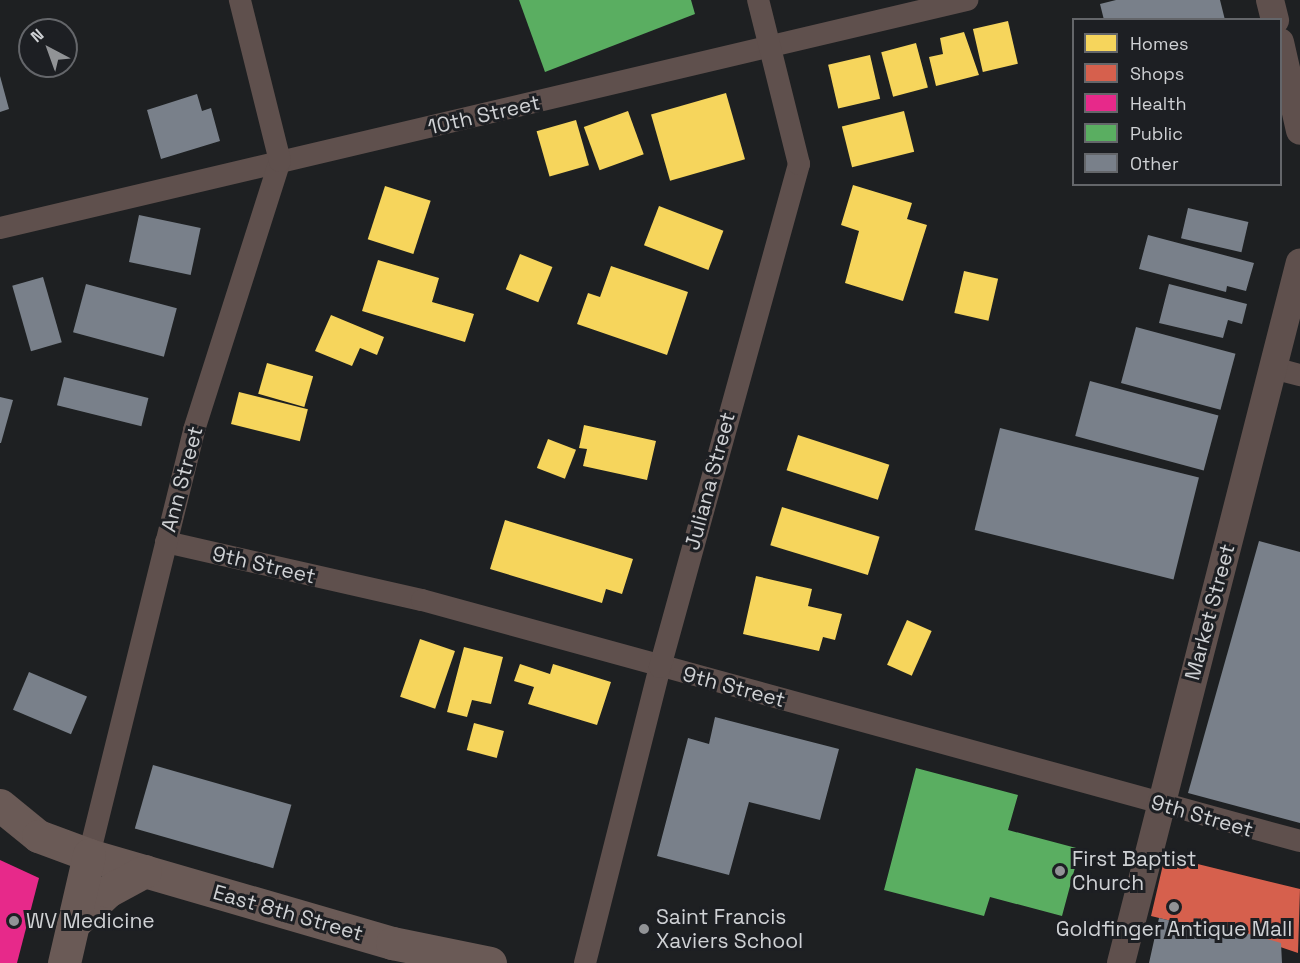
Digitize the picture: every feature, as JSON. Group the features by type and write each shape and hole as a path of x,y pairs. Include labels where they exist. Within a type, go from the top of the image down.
{"main road":[{"name":"East 8th Street","path":"0,805 38,836 89,855 392,944 490,963"},
{"name":"Ann Street","path":"64,963 89,855"},
{"path":"73,924 108,891 144,871"}],"street":[{"path":"240,0 280,161"},
{"name":"Juliana Street","path":"585,963 660,667 799,164 758,0"},
{"name":"10th Street","path":"0,228 280,161 770,49 967,0"},
{"path":"1270,0 1274,18"},
{"path":"1282,47 1300,131"},
{"name":"Ann Street","path":"89,855 194,430 280,161"},
{"name":"Market Street","path":"1121,963 1159,804 1300,262"},
{"path":"1273,368 1300,375"},
{"name":"9th Street","path":"166,542 422,600 1300,841"}],"building: Homes":[{"path":"1008,21 1018,64 983,72 973,29"},
{"path":"964,32 979,75 936,86 929,57 943,54 940,38"},
{"path":"916,43 928,87 893,97 881,52"},
{"path":"870,55 880,99 838,109 828,65"},
{"path":"726,93 745,159 670,181 651,114"},
{"path":"628,111 644,154 600,170 584,127"},
{"path":"904,111 914,152 852,167 842,126"},
{"path":"576,120 589,165 550,176 537,131"},
{"path":"853,185 912,203 907,219 927,225 903,301 845,283 859,231 841,225"},
{"path":"385,186 431,201 413,254 368,239"},
{"path":"659,206 723,231 708,270 644,245"},
{"path":"520,254 552,267 538,302 506,289"},
{"path":"378,260 439,278 432,302 474,314 465,342 362,311"},
{"path":"611,266 688,292 667,355 577,324 588,293 600,297"},
{"path":"964,271 998,279 988,321 954,313"},
{"path":"331,315 384,337 377,355 360,348 352,366 315,351"},
{"path":"267,363 313,376 304,407 258,394"},
{"path":"239,392 308,409 300,441 231,424"},
{"path":"584,425 656,441 647,480 583,466 587,449 579,448"},
{"path":"798,435 889,465 878,500 787,470"},
{"path":"548,439 576,450 565,479 537,468"},
{"path":"782,507 880,537 868,575 770,545"},
{"path":"505,520 633,559 622,594 606,589 602,603 490,569"},
{"path":"756,576 812,589 808,606 842,614 835,640 823,637 819,651 743,634"},
{"path":"907,620 932,631 912,676 887,665"},
{"path":"420,639 455,651 435,709 400,697"},
{"path":"464,647 503,657 491,704 472,700 467,717 447,712"},
{"path":"520,664 550,674 553,664 611,682 597,725 528,704 534,687 514,681"},
{"path":"474,723 504,731 497,758 467,750"}],"building: Shops":[{"path":"1165,856 1300,889 1298,953 1195,918 1192,926 1151,916"}],"building: Health":[{"name":"WV Medicine","path":"0,860 39,878 17,963 0,963"}],"building: Public":[{"path":"519,0 691,0 695,14 545,72"},
{"path":"916,768 1018,795 1008,830 1080,849 1062,916 990,897 984,916 884,890"}],"building: Other":[{"path":"1116,0 1220,0 1224,18 1104,18 1100,4"},
{"path":"0,76 9,109 0,112"},
{"path":"197,94 202,111 211,108 220,141 161,159 147,110"},
{"path":"1188,208 1248,222 1241,252 1181,238"},
{"path":"139,215 201,228 191,275 129,262"},
{"path":"1148,235 1254,263 1246,291 1227,286 1226,292 1139,269"},
{"path":"43,277 62,342 31,351 12,286"},
{"path":"86,284 177,308 164,357 73,332"},
{"path":"1169,284 1247,304 1242,324 1228,320 1223,338 1159,323"},
{"path":"1136,327 1235,354 1220,410 1121,383"},
{"path":"64,377 148,398 141,426 57,405"},
{"path":"1090,381 1218,415 1204,470 1075,436"},
{"path":"0,397 13,400 1,443 0,443"},
{"path":"1000,428 1199,478 1174,579 975,530"},
{"path":"1259,541 1300,552 1300,823 1188,793"},
{"path":"29,672 87,697 71,734 13,710"},
{"path":"715,717 839,749 820,820 749,802 729,875 657,856 688,738 709,744"},
{"path":"153,765 291,805 273,868 135,828"},
{"path":"1159,918 1192,926 1195,918 1281,943 1282,963 1149,963"}],"place":[{"name":"First Baptist Church","path":"1060,871"},
{"name":"Goldfinger Antique Mall","path":"1174,907"},
{"name":"WV Medicine","path":"14,921"},
{"name":"Saint Francis Xaviers School","path":"644,929"}]}
